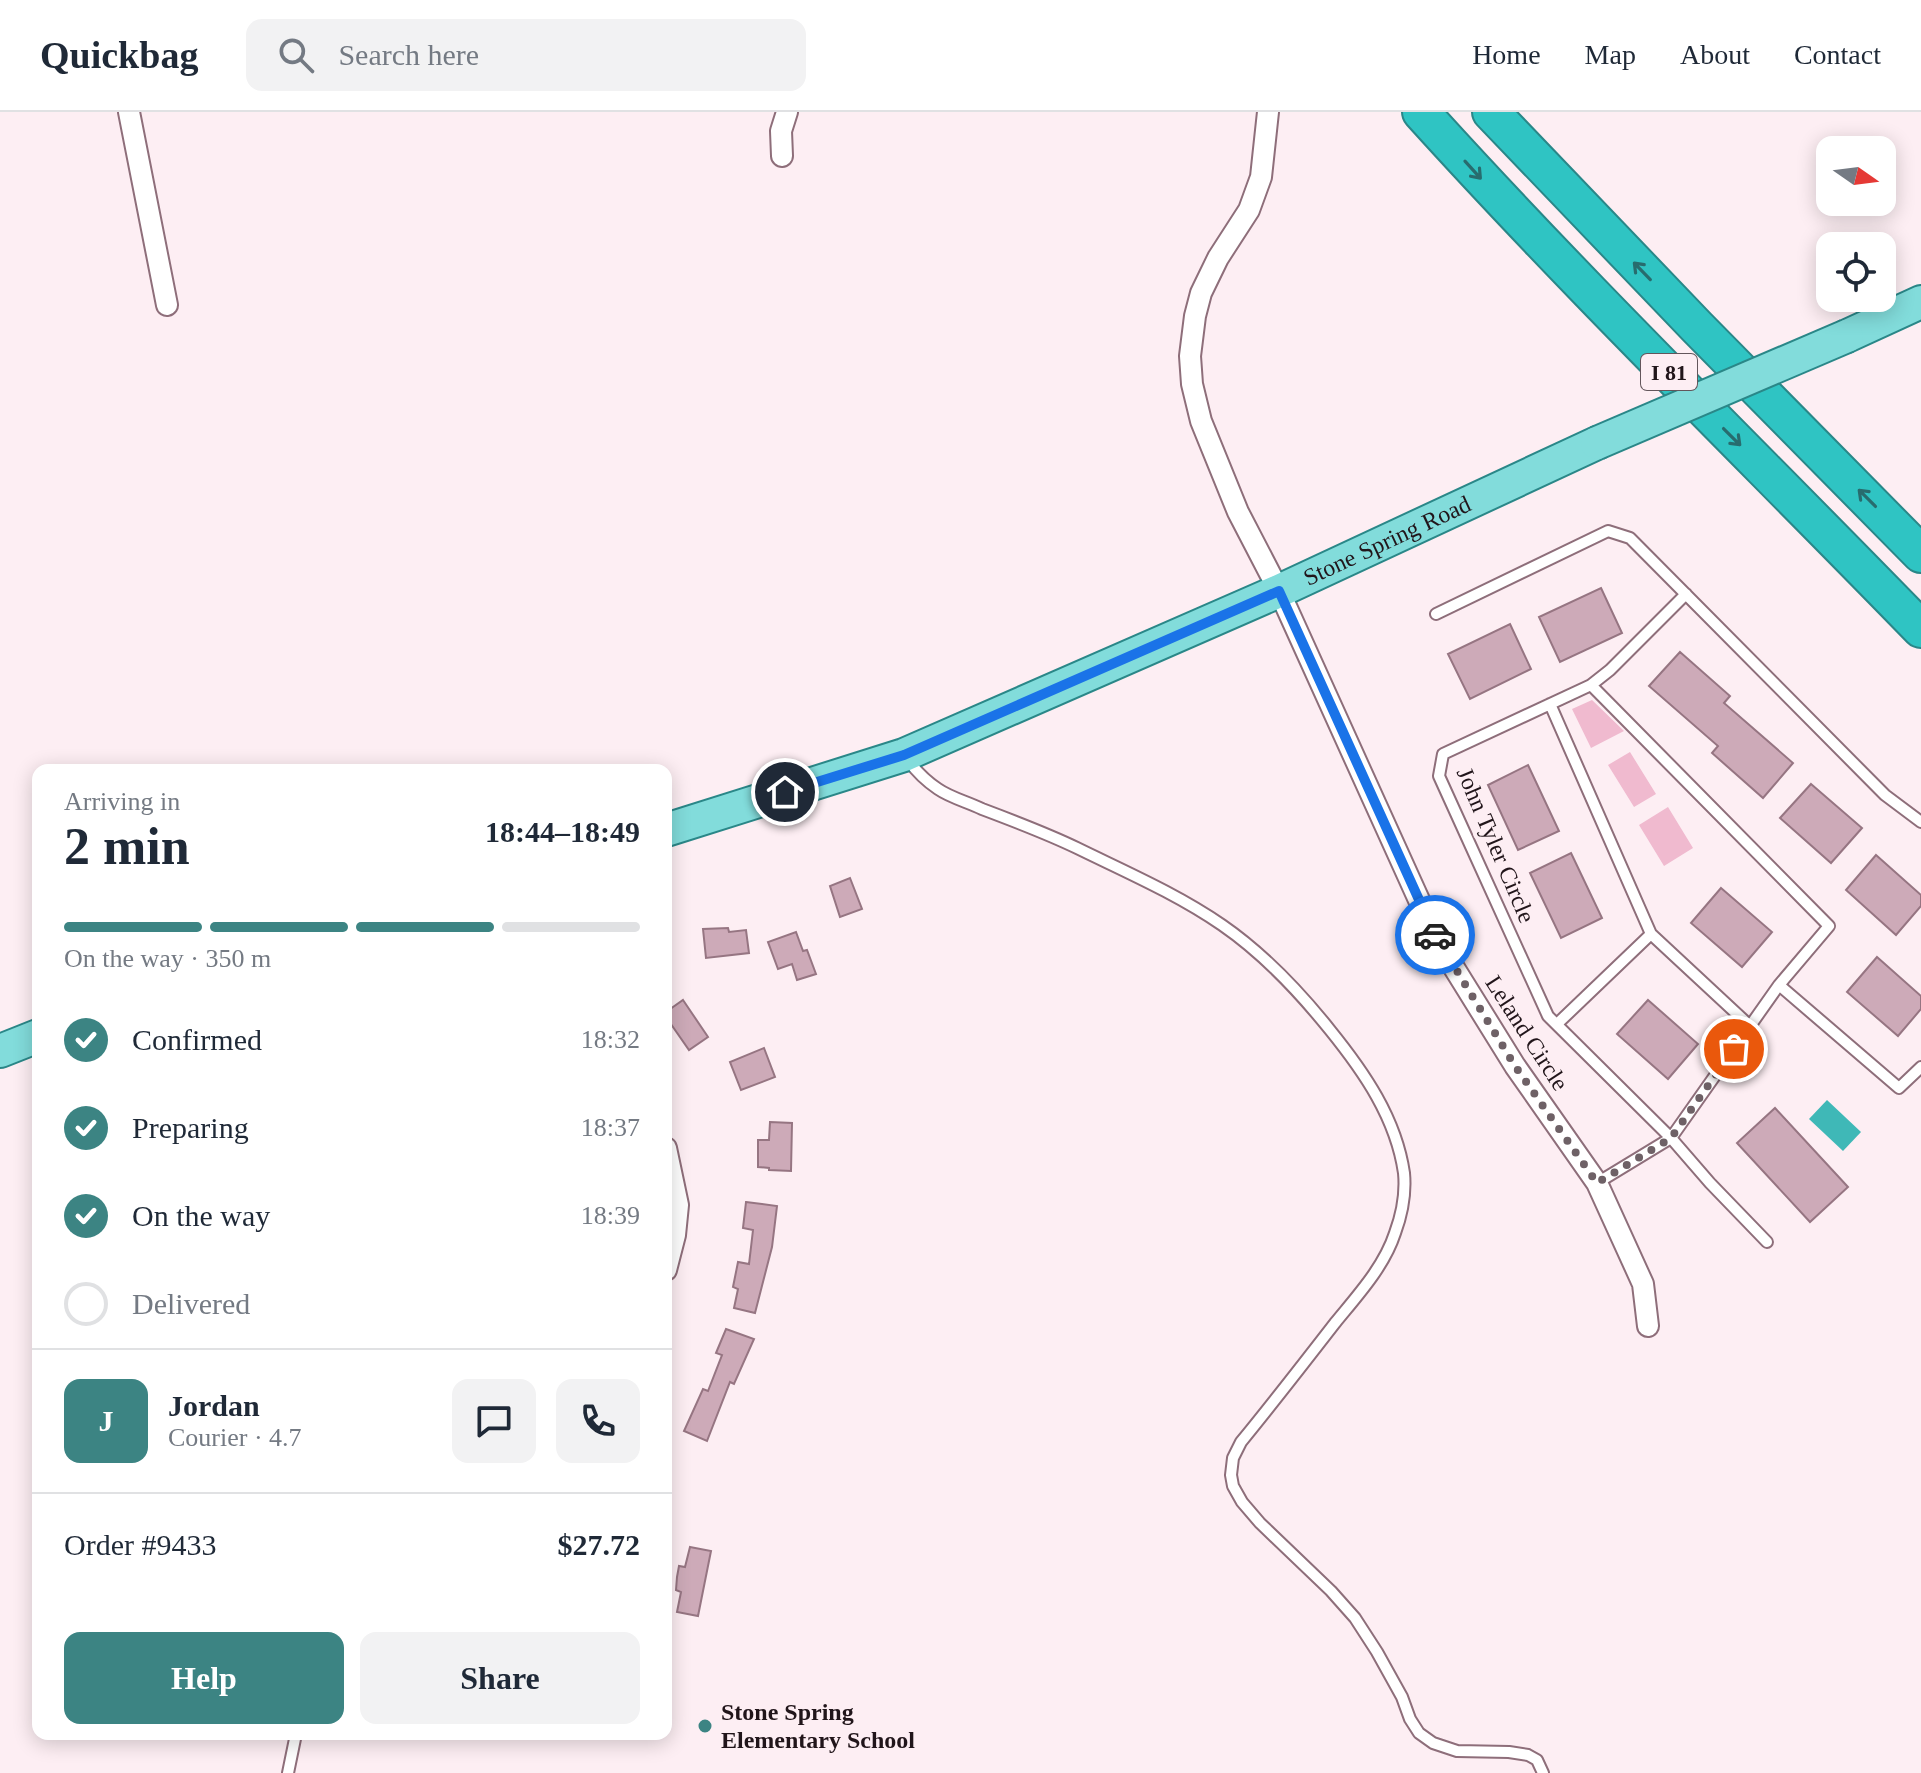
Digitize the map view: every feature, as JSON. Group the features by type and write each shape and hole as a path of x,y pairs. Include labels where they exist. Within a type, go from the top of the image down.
{"highway":[{"name":"I 81","path":"1421,112 1600,303 1921,629"},
{"name":"I 81","path":"1491,112 1921,554"}],"main road":[{"name":"Stone Spring Road","path":"672,828 904,755 1279,591 1597,443 1921,302"},
{"path":"0,1043 32,1036"},
{"path":"0,1051 32,1038"}],"street":[{"path":"129,112 167,305"},
{"path":"782,156 781,131 787,112"},
{"name":"Leland Circle","path":"1268,112 1261,177 1249,210 1218,258 1201,293 1195,316 1190,356 1192,384 1205,433 1238,512 1279,591 1438,942 1515,1066 1597,1183 1643,1284 1648,1326"},
{"path":"672,1176 678,1205 672,1247"}],"lane":[{"path":"1436,614 1608,531 1630,538 1885,795 1921,822"},
{"name":"John Tyler Circle","path":"1686,594 1591,685 1443,754 1439,776 1548,1016 1671,1138 1767,1242"},
{"path":"1591,685 1829,926 1779,985 1671,1138 1597,1183"},
{"path":"1550,704 1651,934 1750,1026"},
{"path":"904,755 922,776 947,794 1056,838 1130,873 1222,925 1291,983 1368,1080 1394,1135 1404,1173 1404,1196 1396,1232 1383,1259 1360,1292 1241,1442 1232,1462 1233,1486 1246,1508 1355,1618 1423,1737 1457,1751 1528,1755 1537,1760 1543,1773"},
{"path":"1557,1024 1651,934"},
{"path":"1779,985 1899,1088 1921,1067"},
{"path":"288,1773 295,1740"}],"shaded area":[{"path":"1592,700 1624,731 1591,748 1572,709"},
{"path":"1630,752 1656,794 1634,807 1608,765"},
{"path":"1668,807 1693,848 1664,866 1639,825"}],"water":[{"path":"1827,1100 1861,1132 1843,1151 1809,1119"}],"building":[{"path":"1601,588 1622,633 1560,662 1539,617"},
{"path":"1510,624 1531,669 1470,699 1448,654"},
{"path":"1680,652 1730,696 1724,703 1793,763 1763,798 1712,753 1718,746 1649,686"},
{"path":"1528,765 1559,831 1518,850 1488,785"},
{"path":"1811,784 1862,828 1831,863 1780,818"},
{"path":"1571,853 1602,918 1561,938 1530,873"},
{"path":"1876,855 1921,895 1921,906 1896,935 1846,890"},
{"path":"850,878 862,909 840,917 830,886"},
{"path":"1721,888 1772,932 1742,967 1691,923"},
{"path":"728,928 729,932 746,930 749,953 706,958 703,929"},
{"path":"796,932 816,974 797,980 792,964 778,969 768,942"},
{"path":"1877,957 1921,996 1921,1009 1898,1036 1847,992"},
{"path":"683,1000 708,1037 689,1050 672,1026 672,1008"},
{"path":"1648,1000 1698,1044 1668,1079 1617,1034"},
{"path":"764,1048 775,1077 741,1090 730,1062"},
{"path":"1775,1108 1848,1187 1810,1222 1737,1143"},
{"path":"770,1122 792,1123 791,1171 758,1167 758,1140 769,1140"},
{"path":"746,1202 777,1206 772,1247 755,1313 734,1308 738,1289 733,1287 738,1262 749,1264 753,1230 743,1228"},
{"path":"726,1329 754,1339 734,1384 730,1382 707,1441 684,1431 703,1389 708,1391 722,1355 716,1353"},
{"path":"690,1547 711,1551 698,1616 677,1612 681,1592 676,1590 679,1566 685,1567"}],"way so far":[{"path":"1435,935 1515,1066 1597,1183 1671,1138 1734,1049"}],"place":[{"name":"Stone Spring Elementary School","path":"705,1726"}],"route":[{"path":"785,792 904,755 1279,591 1435,935"}]}
